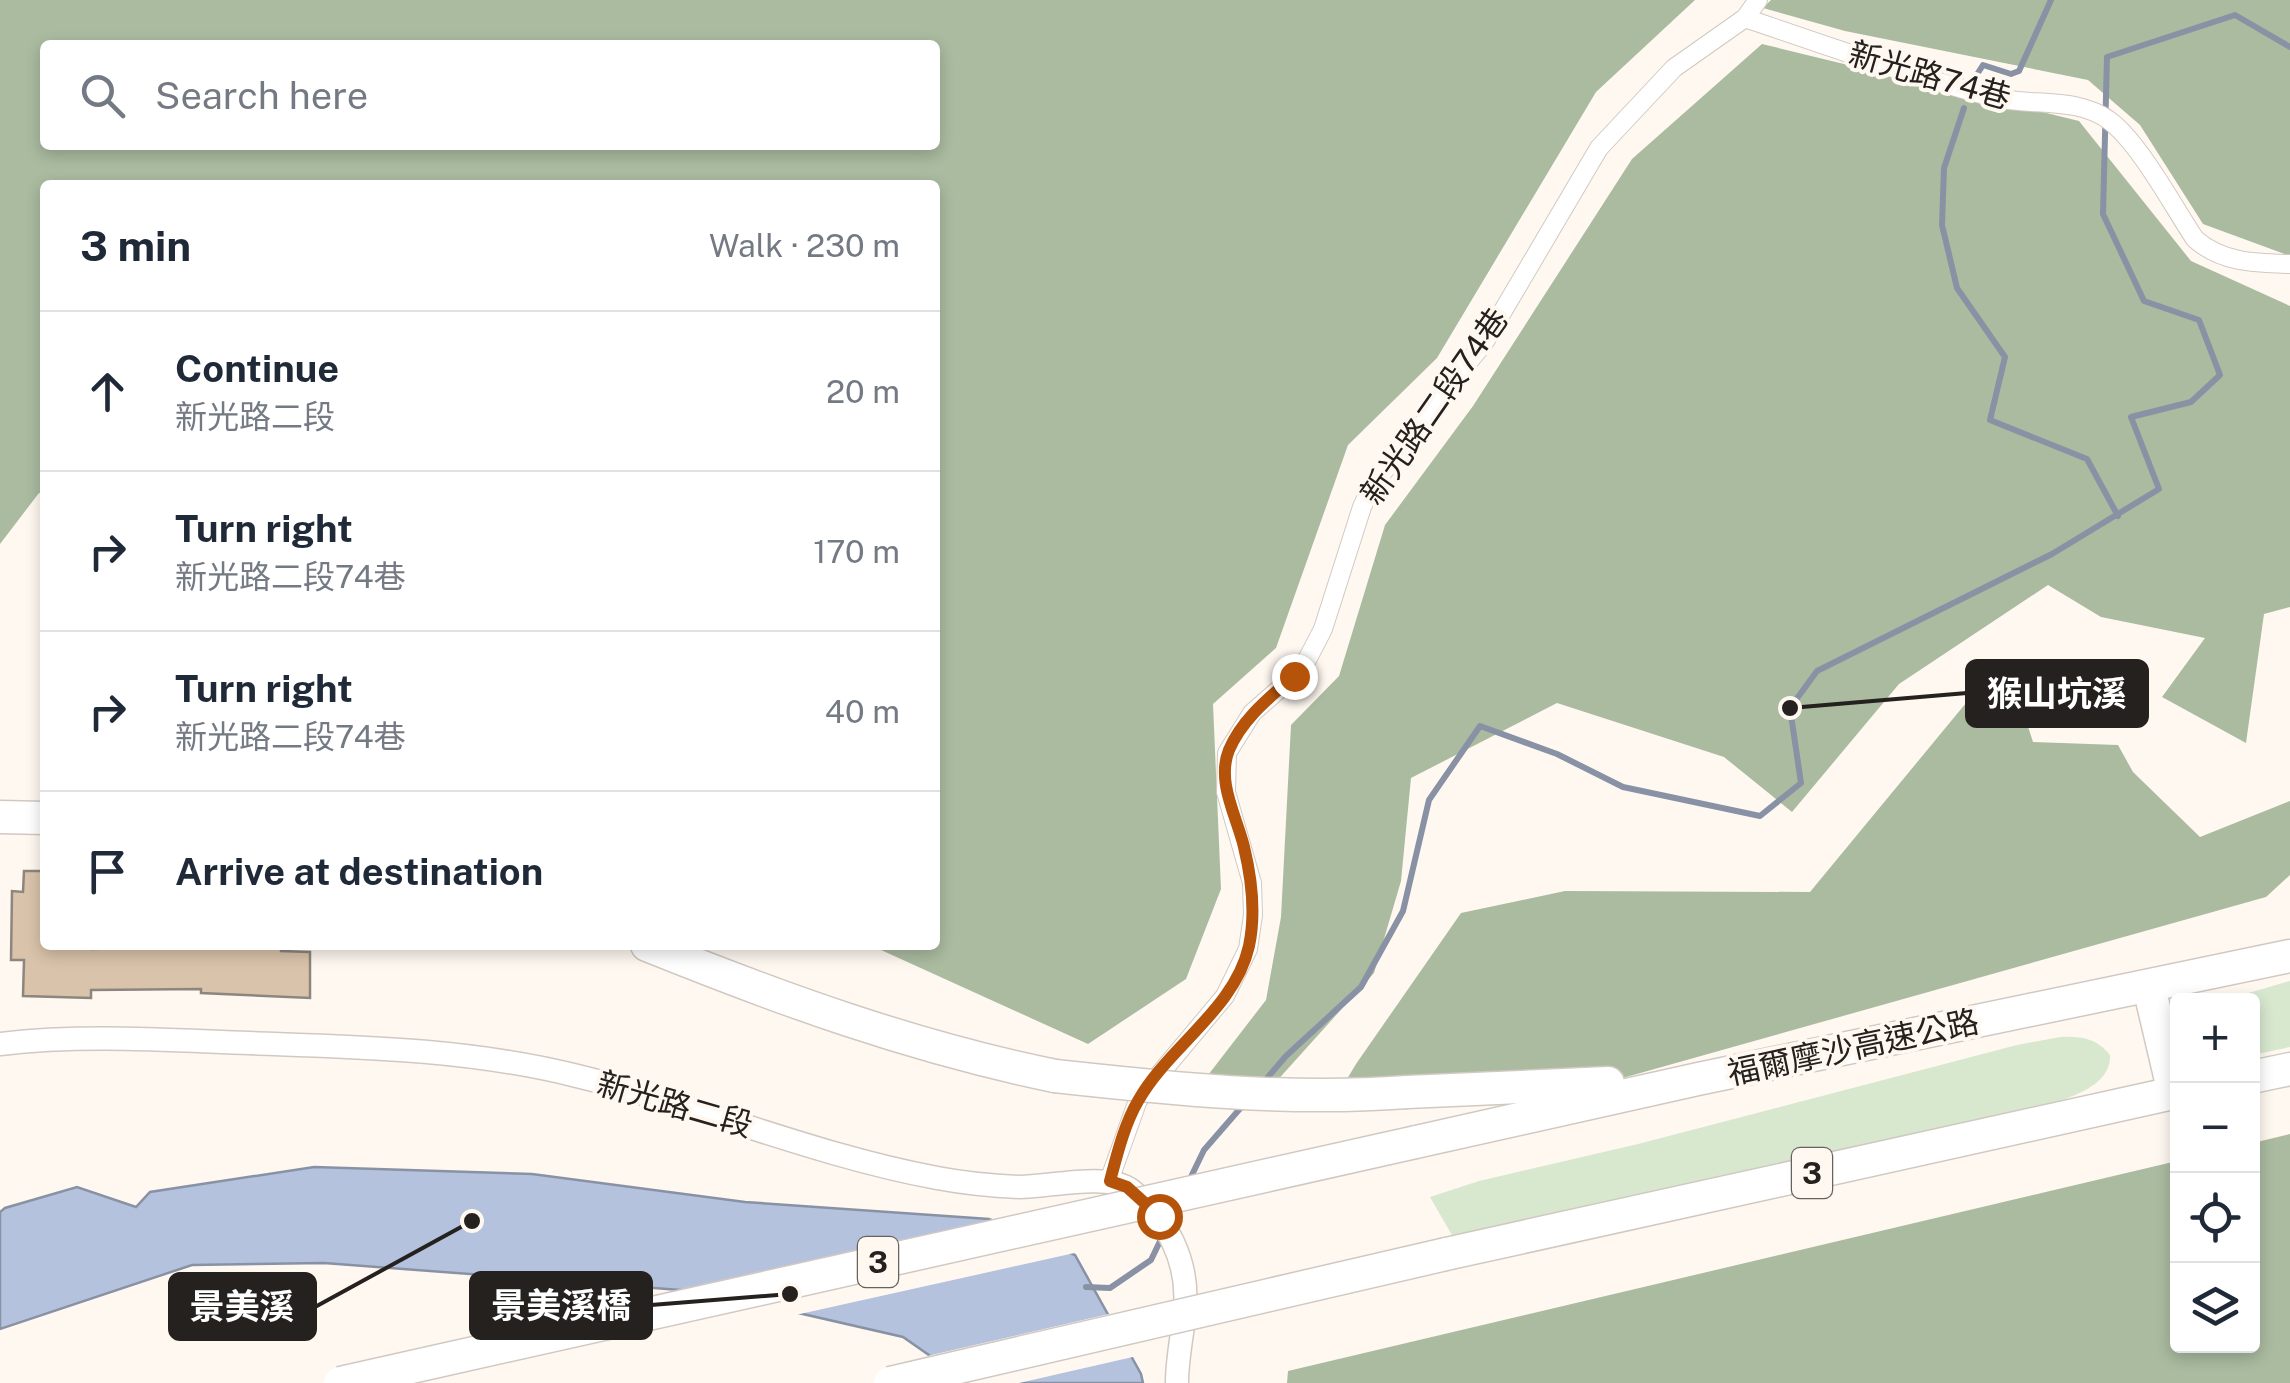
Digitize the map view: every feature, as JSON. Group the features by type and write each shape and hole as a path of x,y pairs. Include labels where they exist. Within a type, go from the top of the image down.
{"highway":[{"path":"0,817 40,818"},
{"path":"660,950 836,1019 983,1062 1055,1076 1269,1096 1698,1079"},
{"name":"福爾摩沙高速公路","path":"340,1383 1698,1079 2290,956"},
{"path":"2149,986 2173,1083"},
{"path":"2260,1075 2290,1069"},
{"name":"3","path":"890,1383 1446,1254 2170,1094"}],"street":[{"name":"新光路二段74巷","path":"1118,1184 1138,1100 1224,996 1248,949 1252,884 1226,792 1227,753 1252,713 1294,676 1308,658 1323,629 1373,484 1484,343 1598,148 1674,68 1745,18 1758,0"},
{"name":"新光路74巷","path":"1745,18 1938,82 1998,98 2080,106 2095,112 2113,123 2132,144 2195,239 2205,248 2248,263 2290,264"},
{"name":"新光路二段","path":"0,1044 107,1037 404,1049 471,1056 588,1078 936,1178 1020,1186 1118,1184"},
{"path":"1118,1184 1159,1216 1186,1278 1177,1383"}],"green space":[{"path":"0,0 1695,0 1596,92 1437,358 1348,445 1276,648 1213,704 1221,889 1186,979 1088,1044 881,950 940,950 940,180 40,180 39,493 0,544"},
{"path":"1771,0 2290,0 2290,256 2203,224 2140,125 2088,80 1845,31 1763,8"},
{"path":"1762,44 2079,121 2191,261 2290,306 2290,607 2264,614 2246,743 2162,697 2205,638 2101,617 2048,585 1899,684 1792,812 1724,757 1557,703 1411,778 1401,881 1374,973 1257,1103 1195,1092 1266,1000 1281,917 1291,725 1339,676 1385,525 1473,406 1632,159"},
{"path":"2025,672 2019,699 2033,742 2118,745 2133,772 2200,837 2290,801 2290,875 2266,897 1619,1079 1331,1106 1461,913 1565,891 1810,892 1966,703"},
{"path":"2290,981 2290,1047 2260,1053 2260,993 2248,993"},
{"path":"2060,1037 2081,1038 2100,1045 2110,1055 2108,1068 2102,1078 2079,1094 2026,1111 1453,1237 1430,1197 1479,1181"},
{"path":"2290,1134 2290,1383 1287,1383 1288,1371 2170,1163 2170,1353 2260,1353 2260,1141"}],"water":[{"path":"314,1167 532,1174 745,1202 989,1219 1075,1255 1143,1383 969,1383 903,1337 707,1292 324,1263 192,1265 0,1329 0,1212 5,1208 77,1187 136,1207 150,1192"}],"pier":[{"path":"1007,1221 1079,1252 791,1316 706,1297"},
{"path":"1113,1313 1137,1356 1019,1383 960,1383 923,1357"}],"building":[{"path":"24,871 40,871 40,950 310,952 310,998 201,993 201,989 91,990 91,998 23,996 24,960 11,960 12,891 23,892"}],"waterway":[{"path":"1976,76 1983,65 2011,74 2019,71 2051,0"},
{"path":"1262,1084 1286,1056 1361,987 1403,911 1429,800 1480,726 1557,754 1623,787 1760,816 1801,783 1790,708 1817,671 2052,554 2159,489 2131,417 2191,402 2220,375 2199,320 2144,301 2103,214 2107,57 2235,15 2290,47"},
{"path":"1964,108 1944,168 1942,225 1957,288 2005,357 1990,420 2087,459 2118,516"},
{"path":"1188,1183 1204,1150 1244,1104"},
{"path":"1086,1287 1110,1288 1151,1260 1163,1235"}],"place":[{"name":"猴山坑溪","path":"1790,708"},
{"name":"景美溪","path":"472,1221"},
{"name":"景美溪橋","path":"790,1294"}],"route":[{"path":"1159,1216 1127,1187 1110,1181 1138,1100 1224,996 1248,949 1252,884 1226,792 1227,753 1252,713 1294,676"}]}
